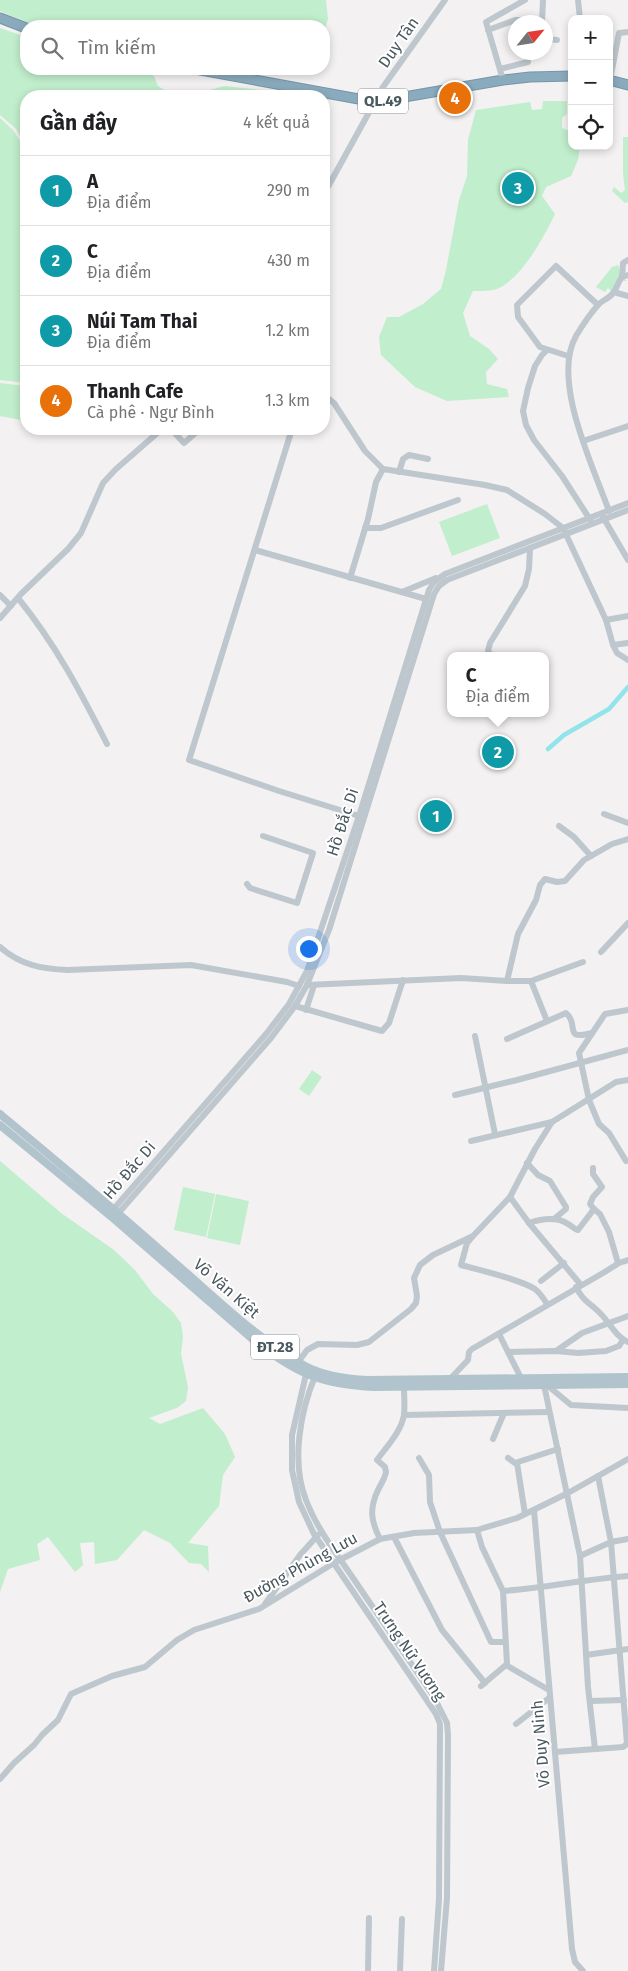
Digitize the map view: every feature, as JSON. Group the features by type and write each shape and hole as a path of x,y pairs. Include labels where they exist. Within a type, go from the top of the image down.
{"highway":[{"path":"0,18 20,26"},
{"name":"QL.49","path":"228,75 310,90"},
{"name":"QL.49","path":"330,94 375,102 503,80 568,76"},
{"path":"613,81 628,86"}],"main road":[{"name":"Võ Văn Kiệt","path":"0,1114 195,1284 262,1337 299,1362 307,1371"},
{"name":"Võ Văn Kiệt","path":"0,1125 114,1214"},
{"name":"Võ Văn Kiệt","path":"195,1284 257,1343 272,1354 307,1371 354,1386 404,1387 450,1379 628,1384"},
{"name":"Võ Văn Kiệt","path":"316,1374 356,1380 422,1383 521,1382"},
{"name":"Võ Văn Kiệt","path":"545,1383 628,1377"}],"street":[{"name":"Duy Tân","path":"330,183 383,87 445,0"},
{"path":"503,80 486,22 525,0"},
{"path":"542,15 543,0"},
{"path":"578,0 580,15"},
{"path":"488,30 508,23"},
{"path":"613,64 619,33 628,32"},
{"path":"553,40 557,40"},
{"path":"500,69 528,62 528,60"},
{"path":"609,511 583,441 568,384 568,356 575,337 598,305 614,292 625,276 623,263 628,260"},
{"path":"568,356 540,347 516,313 518,303 556,266 598,305"},
{"path":"614,292 628,296"},
{"path":"547,350 535,366 528,388 523,410 526,425 534,440 562,476 591,521"},
{"path":"330,400 365,451 383,469 507,490 546,514 564,531 606,620 613,645 617,653 628,660"},
{"path":"583,441 628,426"},
{"path":"0,618 68,549 81,533 103,482 155,435"},
{"path":"177,435 184,443 193,435"},
{"path":"290,435 189,760 359,816"},
{"path":"399,472 403,459 409,454 428,459"},
{"path":"350,578 376,482 383,469"},
{"path":"365,528 381,528 458,500"},
{"name":"Hồ Đắc Di","path":"602,517 609,511 628,504"},
{"name":"Hồ Đắc Di","path":"114,1214 266,1034 289,1004 299,986 310,962 424,615 437,584 444,574 602,517 628,510"},
{"path":"602,517 628,560"},
{"name":"Hồ Đắc Di","path":"424,615 429,590 437,584 530,549 564,531"},
{"path":"489,652 490,643 525,586 529,568 530,549"},
{"path":"255,550 426,599"},
{"path":"402,592 444,574"},
{"path":"0,594 11,606"},
{"path":"18,598 39,624 71,674 107,744"},
{"path":"606,620 628,616"},
{"path":"613,645 628,643"},
{"name":"Hồ Đắc Di","path":"114,1214 271,1038 311,985 399,694"},
{"path":"604,814 628,823"},
{"path":"559,826 580,843 591,856"},
{"path":"246,884 250,888 297,903 313,853 263,836"},
{"path":"507,981 518,934 536,900 540,885 545,879 557,882 565,881 584,860 612,844 628,839"},
{"path":"600,952 628,923"},
{"path":"0,947 21,961 35,967 49,969 68,970 191,965 287,982 299,986"},
{"path":"306,1010 311,985 461,978 507,981 531,980 583,962"},
{"path":"296,1006 382,1031 389,1024 403,980"},
{"path":"531,980 547,1021"},
{"path":"626,1161 610,1133 599,1124 589,1100 579,1053 605,1014 628,1010"},
{"path":"507,1040 566,1013 570,1017 573,1032 576,1035 592,1033"},
{"path":"475,1036 496,1134"},
{"path":"455,1095 628,1050"},
{"path":"471,1141 552,1122 616,1082 628,1080"},
{"path":"547,1304 533,1288 483,1270 461,1266 467,1243 510,1197 527,1163 552,1122"},
{"path":"527,1163 538,1175 550,1181 566,1207 554,1219"},
{"path":"593,1168 593,1174 602,1186 590,1202 594,1210 600,1214 609,1232 618,1263"},
{"path":"508,1352 556,1351 578,1353 606,1351 626,1341 608,1324 601,1314 585,1302 564,1263 528,1223 510,1197"},
{"path":"528,1223 540,1219 554,1219 563,1221 578,1230 594,1210"},
{"path":"299,1362 307,1350 318,1344 361,1344 374,1338 414,1306 417,1296 414,1278 417,1269 433,1255 473,1236"},
{"path":"450,1379 468,1362 470,1350 618,1263 628,1260"},
{"path":"541,1281 564,1263"},
{"path":"556,1351 582,1333 628,1316"},
{"path":"499,1334 521,1382"},
{"name":"Trưng Nữ Vương","path":"307,1371 292,1435 292,1470 299,1502 319,1535 434,1697 447,1724 439,1906 434,1971"},
{"name":"Trưng Nữ Vương","path":"316,1374 308,1396 299,1438 300,1470 306,1499 319,1535"},
{"path":"545,1383 571,1405 628,1408"},
{"path":"545,1383 549,1412 568,1493 580,1556 586,1654 595,1749"},
{"path":"380,1539 374,1526 371,1511 373,1501 386,1472 377,1460 394,1437 404,1415 404,1387"},
{"path":"493,1439 504,1412"},
{"path":"404,1415 549,1412"},
{"path":"508,1458 511,1462 517,1463 558,1449"},
{"path":"419,1458 429,1474 430,1502 440,1532 491,1642 506,1642"},
{"name":"Đường Phùng Lưu","path":"0,1780 21,1756 58,1720 71,1694 112,1676 145,1667 173,1643 194,1630 262,1608 337,1561 380,1539 414,1533 477,1530 534,1510 628,1459"},
{"path":"517,1463 525,1514"},
{"path":"555,1752 623,1747 627,1744 611,1542 598,1476"},
{"name":"Võ Duy Ninh","path":"534,1510 573,1956 576,1964 583,1971"},
{"path":"394,1537 442,1630 483,1685 506,1665 506,1642 502,1591 482,1547 477,1530"},
{"path":"262,1608 295,1561 319,1535"},
{"path":"580,1556 611,1542 628,1539"},
{"name":"Trưng Nữ Vương","path":"337,1561 436,1714 440,1724 447,1898 441,1971"},
{"path":"502,1591 542,1588 582,1580 628,1576"},
{"path":"586,1654 628,1649"},
{"path":"397,1655 403,1651"},
{"path":"506,1665 549,1694 516,1724"},
{"path":"590,1701 624,1700"},
{"path":"368,1971 369,1918"},
{"path":"400,1971 402,1918"}],"green space":[{"path":"0,0 326,0 328,19 21,20 0,11"},
{"path":"0,28 20,35 20,75 153,75 158,86 164,90 20,90 20,136 16,129 0,115"},
{"path":"224,86 262,90 210,90"},
{"path":"543,101 567,101 567,114 562,118 562,128 568,130 568,150 579,150 578,160 571,176 546,187 542,196 555,214 530,258 512,279 503,286 493,290 473,291 463,313 470,336 489,349 498,359 486,372 487,384 507,389 509,397 447,401 415,387 381,355 379,337 387,317 399,317 423,304 441,289 459,200 467,176 468,140 476,110 530,102 532,110 542,109"},
{"path":"0,118 13,130 20,141 20,382 0,380"},
{"path":"623,137 628,137 628,202 625,203 612,191 614,187 621,193 625,190"},
{"path":"618,265 621,275 627,281 621,281 611,291 608,288 605,292 596,287 612,267"},
{"path":"0,383 20,385 20,420 0,416"},
{"path":"487,504 500,538 452,556 439,522"},
{"path":"312,1070 322,1077 309,1096 299,1089"},
{"path":"0,1161 61,1213 114,1250 135,1270 153,1294 173,1312 181,1323 183,1337 181,1354 188,1387 186,1401 177,1408 149,1418 160,1424 203,1408 225,1434 235,1457 223,1475 219,1506 188,1543 208,1546 209,1572 201,1564 189,1563 170,1543 144,1530 117,1560 95,1564 94,1542 80,1543 83,1565 75,1572 48,1537 37,1544 40,1560 8,1569 0,1592"},
{"path":"183,1187 215,1194 206,1237 174,1230"},
{"path":"216,1194 249,1201 240,1245 207,1238"}],"waterway":[{"path":"548,749 564,735 609,709 628,687"}],"place":[{"name":"Thanh Cafe","path":"455,98"},
{"name":"Núi Tam Thai","path":"518,188"},
{"name":"C","path":"498,752"},
{"name":"A","path":"436,816"}]}
